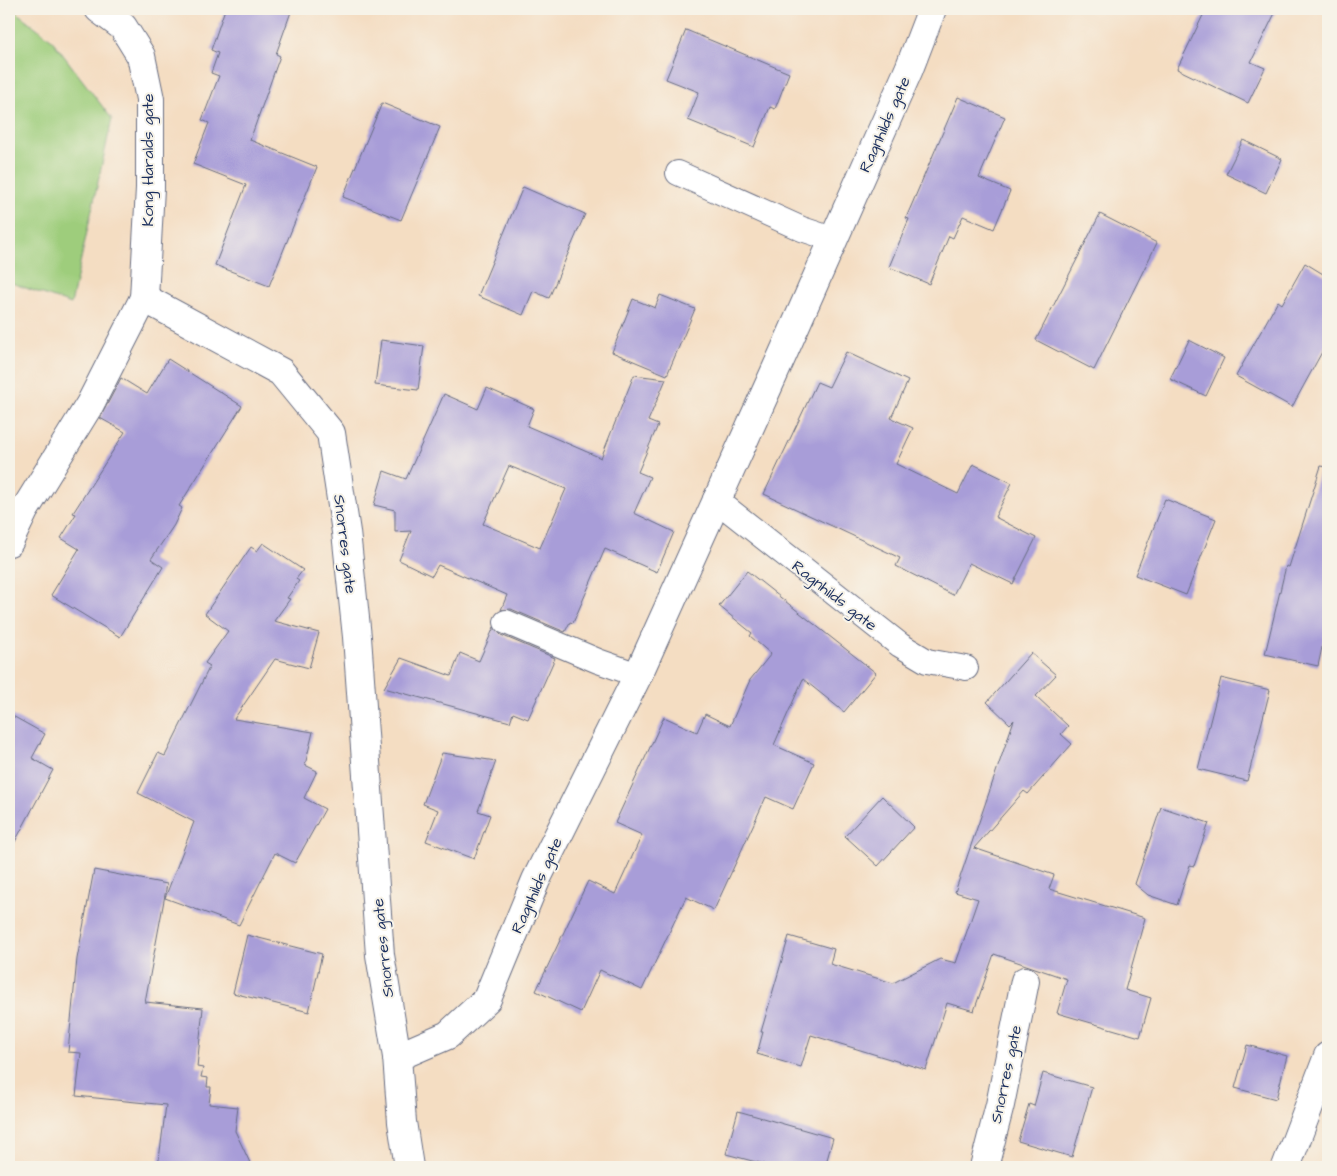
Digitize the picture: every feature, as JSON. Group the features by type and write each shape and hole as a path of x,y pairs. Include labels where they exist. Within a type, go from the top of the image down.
{"street":[{"name":"Kong Haralds gate","path":"99,9 129,18 150,99 150,188 144,298"},
{"name":"Ragnhilds gate","path":"397,1057 448,1036 487,999 536,880 638,675 715,499 782,356 832,239 909,69 932,9"},
{"path":"9,542 16,507 90,404 144,298"},
{"name":"Snorres gate","path":"144,298 282,372 331,433 346,532 357,637 380,955 397,1057 402,1122 409,1167"},
{"name":"Snorres gate","path":"984,1167 1000,1105 1025,981"},
{"path":"1286,1167 1328,1056"}],"lane":[{"path":"678,173 802,229 832,239"},
{"name":"Ragnhilds gate","path":"715,499 900,645 927,661 966,668"},
{"path":"506,622 598,661 638,675"}],"green space":[{"path":"9,9 12,9 51,39 112,119 71,304 9,282"}],"building":[{"path":"225,9 292,9 276,54 280,56 250,140 317,167 269,286 215,265 246,185 193,164 209,123 202,120 219,76 211,73 218,53 211,50"},
{"path":"1206,9 1277,9 1251,62 1265,68 1248,103 1177,69"},
{"path":"686,30 789,73 775,109 770,107 754,147 688,120 699,92 666,79"},
{"path":"958,97 1005,117 979,178 1010,191 994,229 963,216 953,238 949,236 929,284 889,267 909,219 906,218"},
{"path":"382,103 440,127 401,220 343,197"},
{"path":"1243,140 1282,159 1266,193 1226,174"},
{"path":"523,187 585,214 549,298 533,291 523,315 478,296"},
{"path":"1100,214 1157,243 1094,370 1036,340"},
{"path":"1305,263 1328,277 1328,341 1292,407 1236,376 1278,301 1282,304"},
{"path":"660,295 695,309 667,375 612,352 633,299 655,308"},
{"path":"381,340 424,346 418,390 375,385"},
{"path":"1189,340 1224,358 1206,396 1170,379"},
{"path":"846,352 908,381 891,418 913,428 896,464 958,494 973,464 1012,483 995,517 1036,538 1013,584 969,563 953,595 896,566 900,558 764,494 817,382 829,387"},
{"path":"168,359 242,406 179,506 182,508 174,525 151,559 163,567 120,637 51,595 79,549 61,538 76,514 73,513 125,432 100,418 121,378 147,394"},
{"path":"634,375 666,379 648,421 658,425 638,472 650,477 634,513 674,532 657,572 605,549 573,623 570,622 565,632 511,609 501,610 507,595 438,565 432,576 399,560 411,531 395,532 395,510 374,505 384,471 406,479 444,394 478,409 487,388 534,409 527,426 601,458","holes":["509,466 566,489 540,548 483,524"]},
{"path":"1321,466 1328,467 1328,619 1318,666 1265,654 1286,566 1289,567"},
{"path":"1165,499 1216,519 1186,595 1135,575"},
{"path":"263,543 303,570 296,579 299,581 287,598 290,599 274,621 319,633 309,668 275,659 234,719 313,732 305,765 317,771 304,798 325,809 295,863 275,853 239,925 165,898 194,822 138,793 158,753 165,756 210,666 205,663 228,631 205,614 251,547 257,551"},
{"path":"747,571 876,673 844,712 803,679 774,745 814,763 793,809 766,797 714,910 686,897 642,990 600,970 581,1012 536,991 588,881 615,894 642,835 615,823 664,717 697,732 705,714 730,726 750,680 771,654 750,636 752,633 719,606"},
{"path":"494,627 501,635 555,658 528,719 513,713 510,722 384,688 401,658 451,676 460,653 479,661"},
{"path":"1031,653 1056,675 1036,696 1068,726 1061,734 1072,744 1028,794 1024,791 974,848 1054,875 1049,889 1145,918 1125,990 1151,998 1140,1037 1057,1013 1067,979 994,954 974,1011 947,1003 926,1070 811,1035 801,1067 757,1054 763,1032 761,1032 789,936 834,949 830,964 893,983 940,959 956,963 978,899 955,892 1014,720 1010,724 987,702"},
{"path":"1221,678 1270,690 1247,781 1198,769"},
{"path":"9,714 45,734 32,758 53,770 9,853"},
{"path":"442,753 496,761 478,811 490,815 474,859 426,841 438,810 423,804"},
{"path":"882,796 914,827 878,866 845,836"},
{"path":"1161,807 1209,823 1194,866 1190,865 1177,905 1148,895 1135,884"},
{"path":"94,870 167,884 145,1002 203,1008 197,1067 203,1068 201,1077 208,1078 207,1087 211,1087 209,1104 238,1107 235,1131 252,1167 158,1167 166,1105 76,1096 81,1053 68,1052 77,959"},
{"path":"247,935 322,954 309,1012 233,993"},
{"path":"1247,1045 1287,1056 1276,1099 1235,1088"},
{"path":"1043,1073 1092,1087 1072,1157 1018,1141 1029,1104 1034,1106"},
{"path":"738,1111 833,1138 825,1167 775,1167 726,1154"}]}
